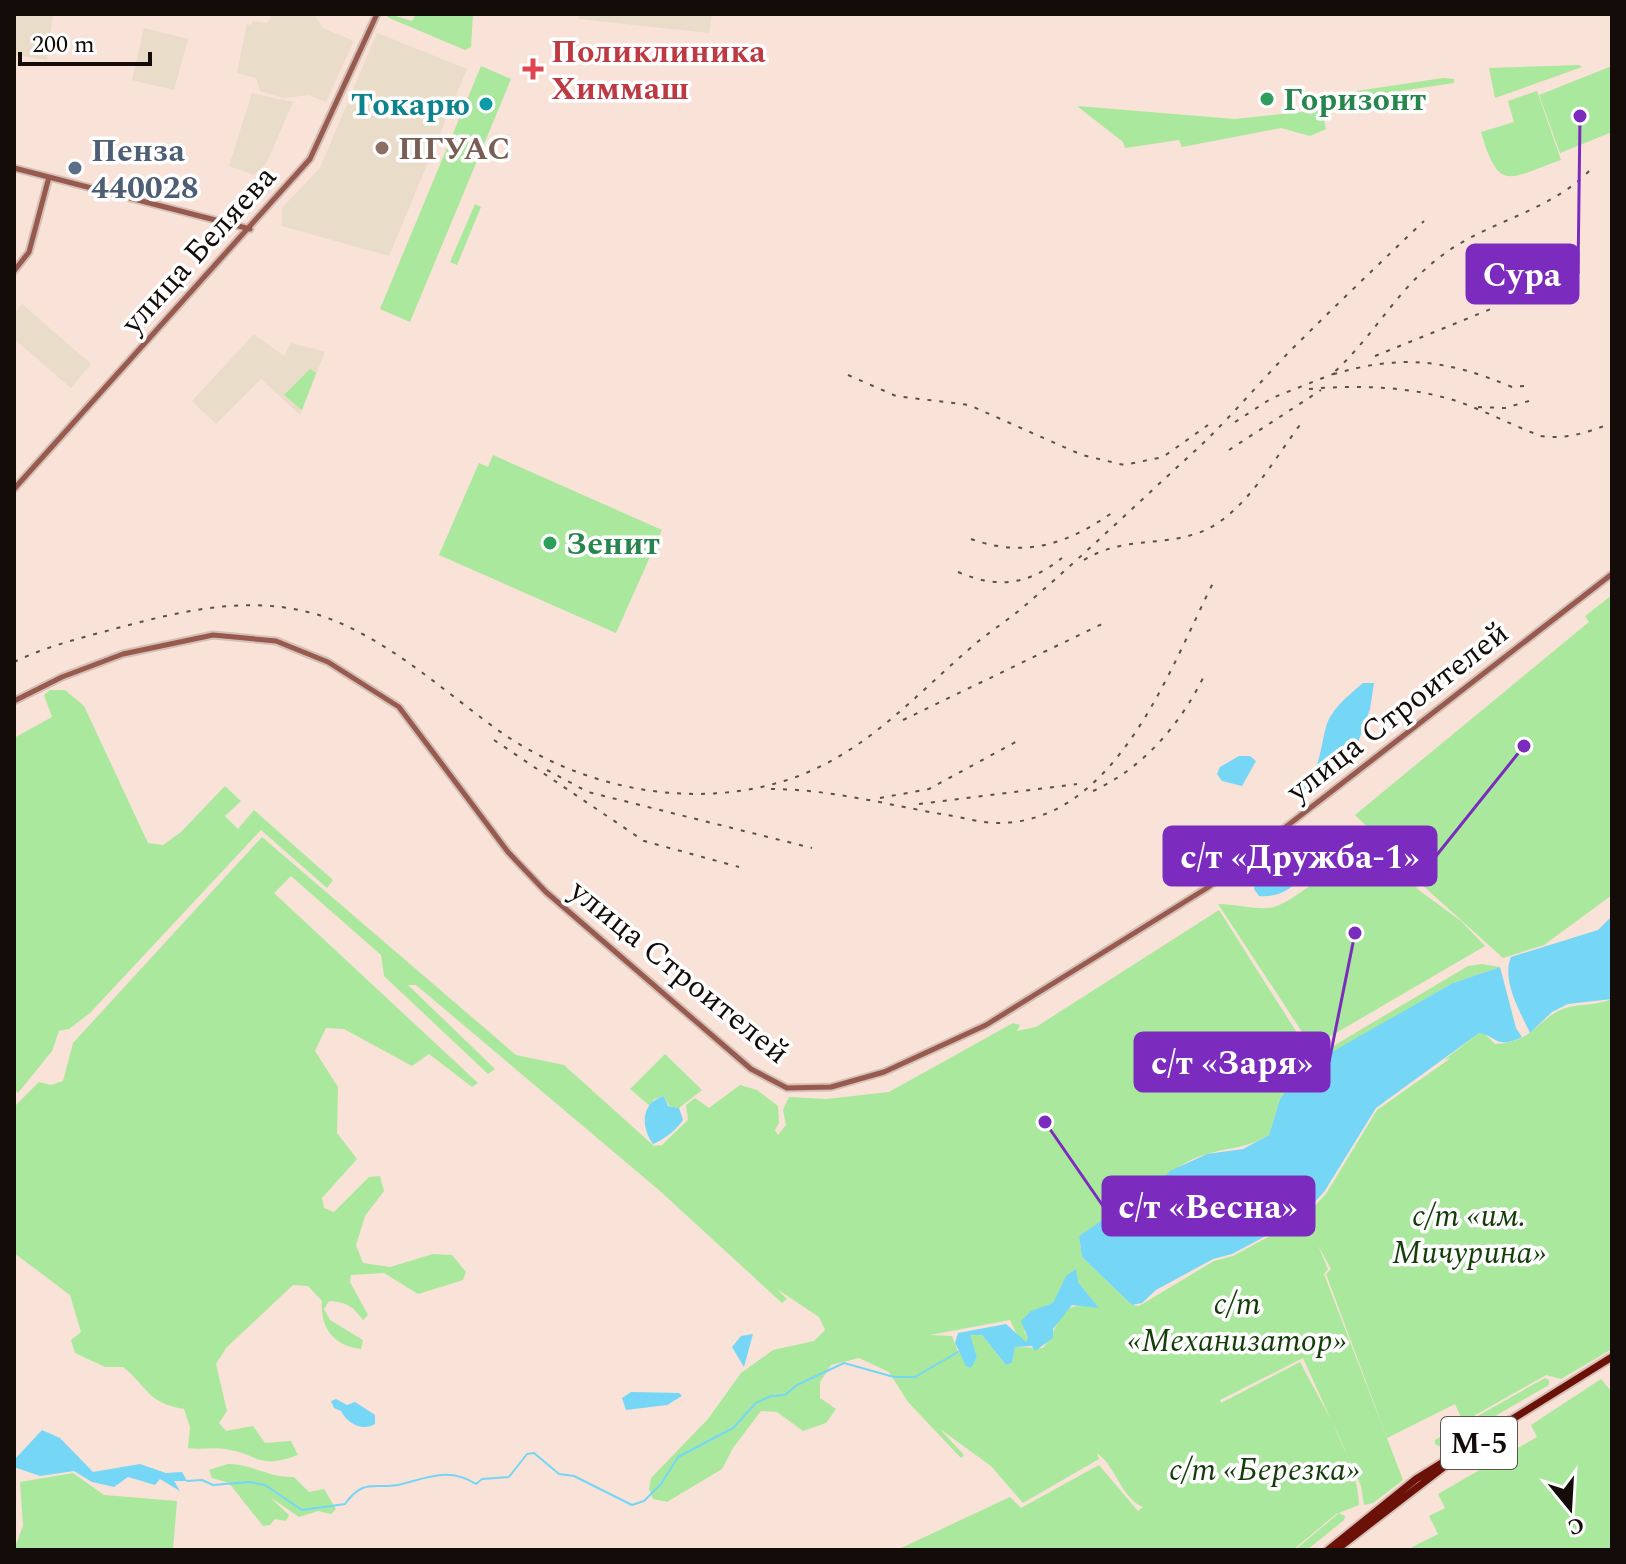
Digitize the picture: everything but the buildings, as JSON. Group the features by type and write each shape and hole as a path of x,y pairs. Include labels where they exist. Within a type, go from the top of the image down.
{"highway":[{"name":"М-5","path":"1328,1550 1416,1479 1612,1360"},
{"name":"М-5","path":"1336,1550 1469,1449 1612,1360"}],"main road":[{"name":"улица Беляева","path":"14,489 310,159 377,14"},
{"path":"14,168 250,229"},
{"path":"14,271 29,252 49,177"},
{"name":"улица Строителей","path":"14,701 62,677 123,654 200,637 242,635 276,641 328,662 399,707 508,852 546,892 741,1060 768,1080 787,1088 831,1087 884,1072 973,1033 1207,888 1612,574"}],"shaded area":[{"path":"14,14 53,14 47,60 14,55"},
{"path":"273,14 314,14 323,28 354,41 326,102 309,95 284,98 260,91 256,78 237,73 247,24 251,25 253,21 267,23"},
{"path":"579,14 712,14 709,33 579,19"},
{"path":"144,28 188,39 174,90 132,80"},
{"name":"ПГУАС","path":"377,33 467,69 389,256 282,226 282,208 320,168"},
{"path":"252,93 293,102 267,162 254,175 229,166"},
{"path":"22,304 91,364 71,388 14,339 14,314"},
{"path":"254,334 284,356 291,343 325,352 300,415 261,379 216,424 192,401"}],"green space":[{"path":"389,14 412,21 416,14 473,14 471,47 465,50 387,17"},
{"path":"481,66 511,79 410,322 380,309"},
{"path":"1612,66 1612,132 1560,153 1539,95"},
{"path":"1582,67 1495,98 1489,68"},
{"path":"1443,78 1454,79 1454,83 1320,103 1326,129 1310,136 1281,128 1182,147 1179,140 1125,148 1123,142 1077,106 1235,119 1310,111 1317,97"},
{"path":"1537,91 1561,160 1508,176 1494,165 1481,132 1514,122 1508,101"},
{"path":"475,204 481,207 457,265 450,262"},
{"path":"310,369 316,373 302,410 284,395"},
{"name":"Зенит","path":"493,455 662,530 616,633 439,555 479,463 488,467"},
{"path":"1612,595 1612,895 1544,945 1503,958 1420,883 1422,879 1355,815 1589,622 1585,616"},
{"path":"50,690 65,690 84,706 148,843 163,845 181,832 225,786 241,801 225,816 238,829 254,810 333,880 327,888 261,830 90,1013 69,1029 59,1031 52,1051 18,1093 14,1089 14,738 52,717 44,695"},
{"path":"262,837 516,1055 564,1065 654,1146 662,1145 688,1120 686,1105 695,1098 709,1108 740,1085 757,1090 778,1106 779,1123 775,1130 778,1135 786,1125 783,1110 789,1097 826,1099 889,1092 1013,1023 1020,1025 1017,1031 1036,1027 1219,910 1313,1058 1468,966 1482,964 1500,967 1453,983 1302,1070 1280,1099 1269,1135 1189,1161 1144,1198 1141,1195 1121,1204 1124,1205 1079,1236 1082,1257 1132,1305 1139,1306 1214,1261 1233,1256 1302,1219 1326,1194 1377,1110 1448,1060 1450,1058 1444,1060 1479,1033 1485,1034 1495,1044 1509,1042 1528,1034 1558,1011 1612,999 1612,1349 1561,1379 1546,1375 1463,1422 1455,1404 1387,1438 1326,1274 1331,1269 1318,1245 1328,1269 1324,1274 1403,1480 1373,1503 1364,1505 1361,1486 1347,1456 1353,1470 1359,1505 1336,1514 1293,1550 897,1550 1010,1497 1021,1508 1099,1465 1138,1511 1143,1507 1129,1497 1097,1453 1099,1459 1023,1503 991,1466 940,1429 964,1455 961,1458 908,1402 889,1372 859,1358 831,1365 820,1382 820,1398 836,1409 826,1423 803,1431 777,1412 761,1411 733,1448 722,1469 667,1502 653,1499 649,1489 651,1478 708,1419 741,1373 773,1350 814,1341 825,1330 819,1317 777,1289 787,1299 782,1303 660,1191 416,985 408,985 495,1069 488,1074 384,976 381,955 291,876 274,893 478,1083 472,1087 429,1054 412,1066 344,1029 326,1028 315,1051 338,1087 337,1133 357,1159 322,1198 324,1208 334,1212 369,1177 380,1176 384,1191 365,1216 356,1245 363,1263 390,1267 433,1254 452,1255 466,1272 463,1280 418,1294 384,1273 351,1275 350,1282 368,1315 363,1320 349,1306 329,1301 324,1309 330,1320 363,1340 361,1349 336,1340 323,1319 322,1301 308,1286 293,1285 226,1348 216,1364 227,1411 219,1423 226,1431 253,1426 265,1443 291,1441 298,1455 266,1461 225,1449 188,1448 190,1427 184,1409 155,1399 123,1367 105,1367 75,1353 71,1340 81,1332 70,1295 14,1253 14,1107 39,1082 51,1085 63,1081 73,1043","holes":["1078,1282 1098,1307 1084,1305 1067,1310 1043,1348 1015,1347 1012,1363 1006,1365 982,1335 969,1335 977,1357 974,1362 958,1352 952,1336 930,1335 1010,1320 1019,1339 1026,1342 1028,1338 1024,1331 1046,1305 1053,1304 1062,1284","1303,1358 1332,1423 1300,1362 1221,1403 1220,1400"]},
{"path":"1371,840 1420,891 1461,921 1485,946 1312,1047 1218,904 1262,908 1278,906"},
{"path":"665,1054 702,1090 679,1108 669,1106 664,1096 654,1099 650,1106 630,1089"},
{"path":"1545,1378 1549,1380 1549,1385 1441,1447 1435,1444 1435,1440"},
{"path":"1601,1379 1612,1392 1612,1550 1414,1550 1412,1547 1438,1534 1429,1516 1445,1508 1438,1494 1537,1437 1531,1425"},
{"path":"228,1464 294,1477 309,1492 324,1489 336,1509 331,1514 318,1511 299,1517 270,1497 289,1515 286,1521 275,1519 270,1525 263,1526 229,1483 212,1478 209,1470"},
{"path":"73,1473 104,1495 177,1501 173,1550 14,1550 23,1526 20,1482"},
{"path":"1339,1513 1345,1516 1344,1520 1307,1550 1295,1550"}],"water":[{"path":"1363,683 1374,683 1370,709 1356,748 1332,763 1308,789 1292,793 1299,781 1312,776 1332,714"},
{"path":"1239,756 1250,756 1256,761 1242,786 1222,781 1217,774 1220,767"},
{"path":"1314,828 1322,830 1326,836 1301,878 1283,892 1259,896 1254,889 1259,871"},
{"path":"1612,916 1612,999 1568,1004 1552,1012 1530,1033 1510,986 1511,957 1598,930"},
{"path":"1500,967 1516,1028 1522,1037 1502,1042 1479,1033 1376,1108 1324,1192 1300,1218 1232,1254 1213,1259 1156,1290 1142,1303 1132,1305 1082,1257 1079,1236 1124,1205 1144,1198 1170,1171 1207,1154 1243,1149 1269,1135 1280,1099 1302,1069 1453,983"},
{"path":"664,1096 668,1106 679,1108 683,1120 670,1134 653,1144 646,1130 645,1116 650,1104"},
{"path":"1076,1269 1078,1282 1099,1308 1072,1305 1053,1329 1053,1338 1035,1351 1032,1346 1015,1347 1012,1363 1006,1365 982,1335 970,1335 977,1357 971,1368 966,1366 955,1343 958,1333 1006,1324 1026,1342 1028,1338 1021,1321 1031,1311 1053,1303 1066,1276"},
{"path":"753,1334 744,1367 732,1347 741,1336"},
{"path":"631,1392 679,1393 682,1396 667,1405 626,1410 622,1398"},
{"path":"336,1399 347,1405 355,1402 375,1415 375,1424 360,1427 351,1422 334,1408 331,1401"},
{"path":"42,1430 60,1438 93,1472 140,1464 166,1473 182,1472 187,1481 174,1481 180,1491 160,1479 155,1485 128,1477 114,1487 92,1482 74,1471 40,1476 14,1467 15,1459"}],"waterway":[{"path":"187,1481 202,1480 213,1485 249,1482 265,1485 302,1510 345,1504 365,1487 393,1486 430,1476 457,1476 476,1484 482,1479 509,1477 527,1454 534,1453 559,1474 574,1476 632,1505 644,1501 661,1484 678,1457 733,1428 756,1403 771,1396 785,1395 797,1385 844,1363 894,1377 915,1377 958,1352"}],"railway":[{"path":"1524,386 1512,387 1465,370 1422,363 1379,364 1331,375 1411,284 1440,257 1477,234 1555,197 1589,171"},
{"path":"14,662 61,644 194,610 249,605 305,611 333,620 377,642 495,728 527,748 596,779 671,793 709,794 747,790 784,781 813,770 863,741 1050,584 1209,437 1290,351 1424,221"},
{"path":"1375,356 1491,309"},
{"path":"1235,422 1272,398 1338,372"},
{"path":"848,375 896,396 969,405 1082,455 1124,465 1163,457 1208,425"},
{"path":"1309,389 1344,387 1415,391 1473,407 1541,436 1569,436 1612,423"},
{"path":"1229,450 1321,390"},
{"path":"1478,407 1505,408 1529,401"},
{"path":"1084,560 1113,548 1183,537 1215,525 1257,485 1303,421"},
{"path":"971,539 1011,548 1047,544 1082,531 1116,510"},
{"path":"958,572 986,581 1012,582 1037,574 1062,558"},
{"path":"771,789 837,795 987,822 1000,823 1041,816 1077,797 1108,768 1134,734 1158,695 1214,581"},
{"path":"903,720 1102,624"},
{"path":"1093,791 1128,770 1158,744 1183,713 1203,678"},
{"path":"880,798 929,789 1021,739"},
{"path":"494,740 644,841 739,867"},
{"path":"547,770 588,792 812,848"},
{"path":"919,804 1077,784"}],"place":[{"name":"Поликлиника Химмаш","path":"533,69"},
{"name":"Горизонт","path":"1267,99"},
{"name":"Токарю","path":"486,104"},
{"name":"Сура","path":"1580,116"},
{"name":"ПГУАС","path":"382,148"},
{"name":"Пенза 440028","path":"75,168"},
{"name":"Зенит","path":"550,543"},
{"name":"с/т «Дружба-1»","path":"1524,746"},
{"name":"с/т «Заря»","path":"1355,933"},
{"name":"с/т «Весна»","path":"1045,1122"}],"park label":[{"name":"с/т «им. Мичурина»","path":"1469,1234"},
{"name":"с/т «Механизатор»","path":"1237,1322"},
{"name":"с/т «Березка»","path":"1264,1469"}]}
